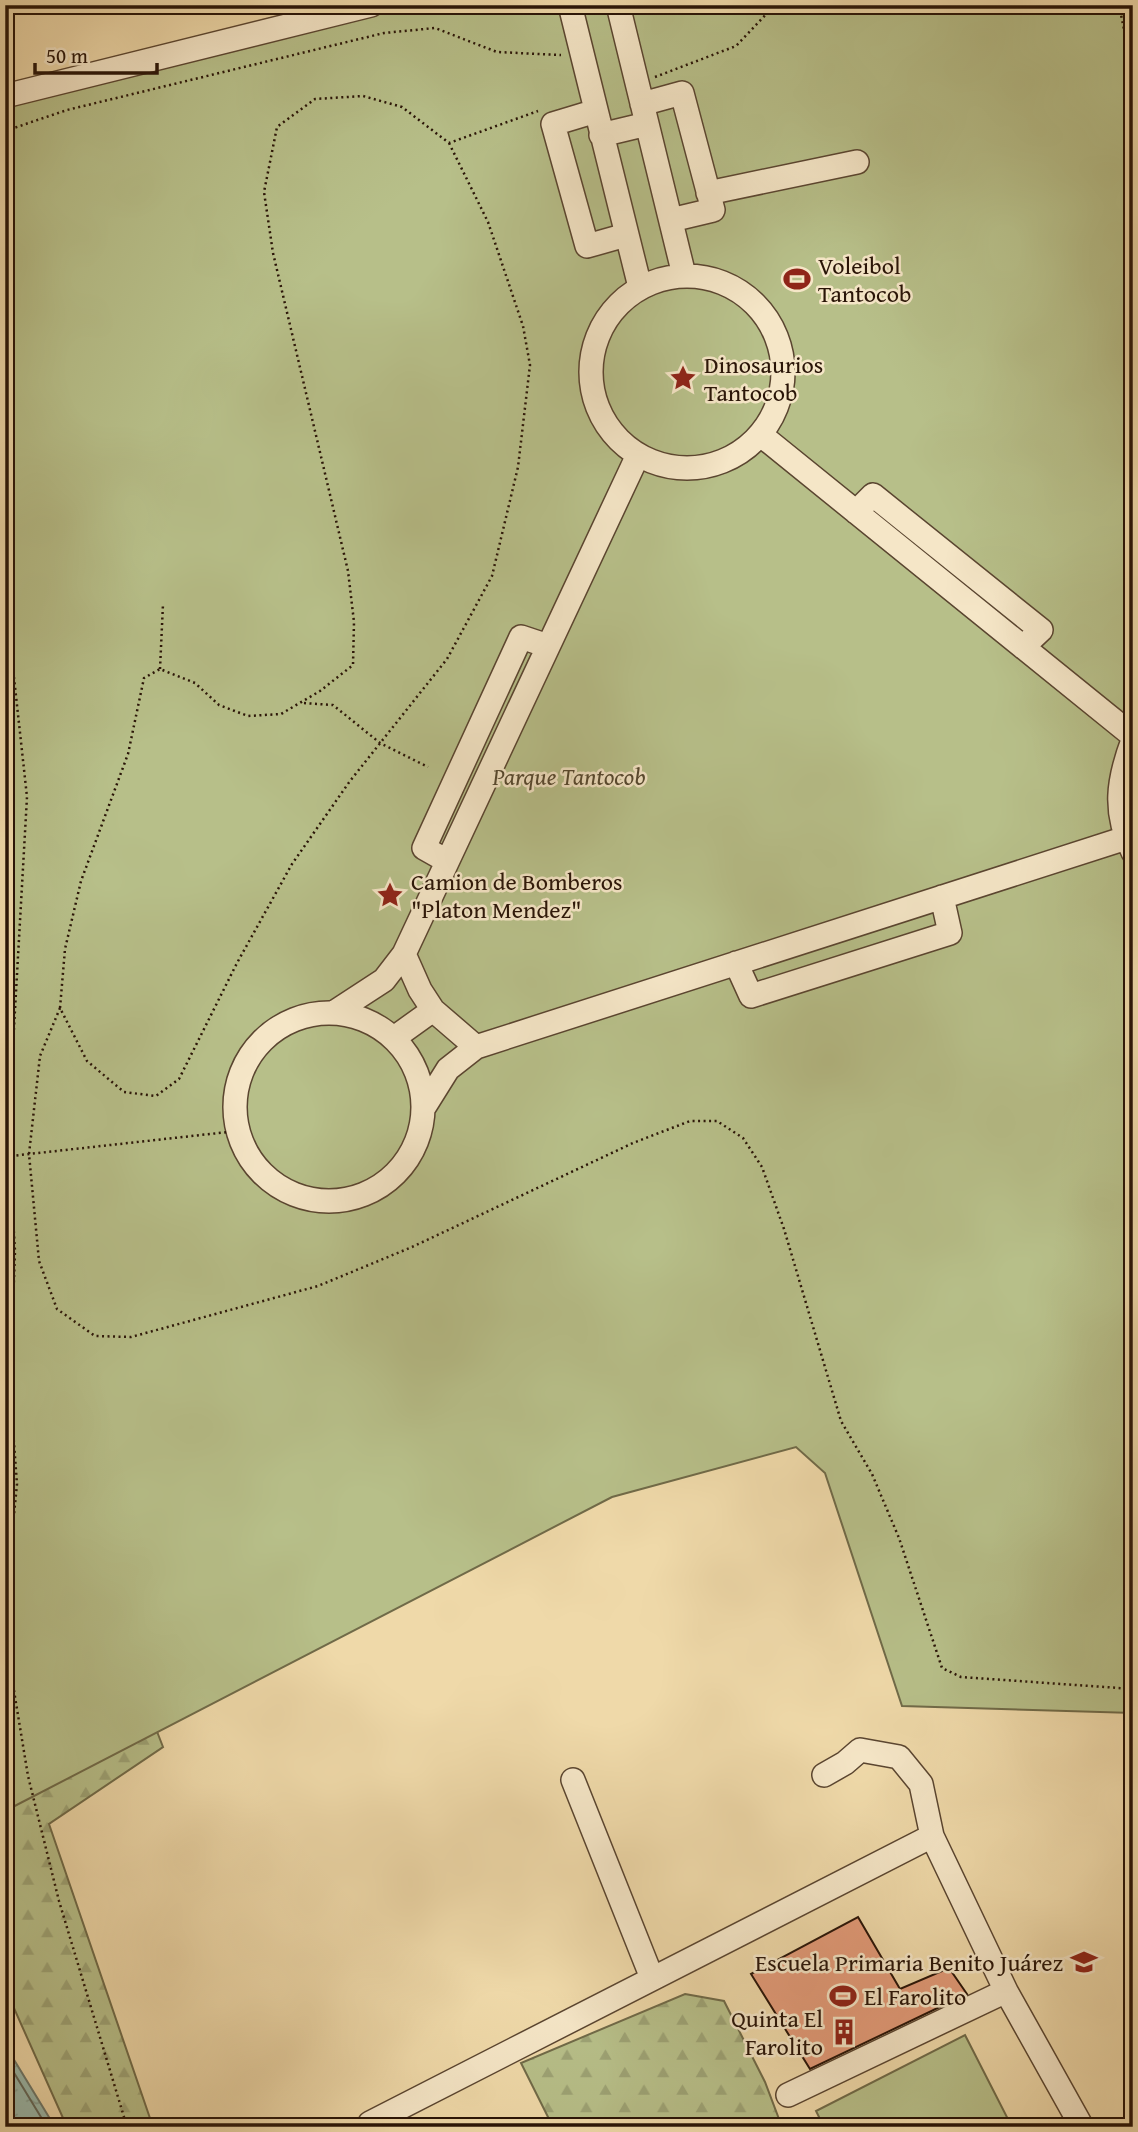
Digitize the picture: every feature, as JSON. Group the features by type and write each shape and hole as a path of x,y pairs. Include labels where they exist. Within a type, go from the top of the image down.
{"street":[{"path":"5,96 371,5"},
{"path":"570,5 640,287"},
{"path":"618,5 684,275"},
{"path":"601,135 642,103 682,93 713,210 671,220"},
{"path":"596,111 553,124 586,246 626,235"},
{"path":"708,193 856,162"},
{"path":"684,275 716,280 744,294 767,316 781,345 785,377 778,408 761,435 735,457 703,467 669,467 638,455 612,433 596,404 590,370 597,337 614,309 640,287 661,279 684,275"},
{"path":"423,1109 448,1069 476,1047 942,897 1129,845 1118,802 1123,766 1133,738 761,435"},
{"path":"335,1013 384,980 404,954 638,455"},
{"path":"736,963 751,996 950,933 942,897"},
{"path":"404,954 420,990 433,1010 476,1047"},
{"path":"394,1038 433,1010"},
{"path":"335,1013 367,1020 394,1038 414,1065 424,1096 422,1128 409,1158 386,1182 357,1197 324,1201 295,1195 269,1180 249,1158 237,1131 234,1101 241,1072 256,1047 278,1027 305,1015 335,1013"},
{"path":"824,1775 845,1763 860,1750 899,1757 921,1784 932,1836 1006,1991 1082,2127"},
{"path":"573,1780 652,1978"},
{"path":"370,2123 932,1836"},
{"path":"788,2095 1006,1991"}],"path":[{"path":"642,103 736,46 775,5"},
{"path":"1119,5 1133,73"},
{"path":"5,131 67,110 384,33 435,28 497,52 582,57"},
{"path":"60,1008 87,1061 124,1092 156,1096 180,1079 237,963 292,864 350,780 447,659 492,576 518,467 530,365 523,326 488,222 449,143 402,107 363,96 315,99 277,127 264,192 273,253 345,558 354,622 353,665 320,691 281,714 248,716 219,705 195,683 160,669"},
{"path":"449,143 539,111"},
{"path":"5,595 27,797 8,1134 15,1251 10,1389 17,1484 5,1606"},
{"path":"160,669 163,604"},
{"path":"160,669 144,678 128,754 81,881 65,949 60,1008 40,1056 29,1154 39,1261 57,1309 95,1336 131,1337 318,1286 412,1247 633,1143 690,1121 718,1122 743,1138 761,1167 784,1229 841,1421 872,1474 899,1538 942,1668 961,1677 1133,1689"},
{"path":"301,703 333,705 380,743 428,767"},
{"path":"9,1156 237,1131"},
{"path":"5,1636 29,1776 59,1901 127,2127"}],"green space":[{"name":"Parque Tantocob","path":"411,5 1133,5 1133,1713 902,1706 825,1473 796,1447 612,1497 5,1811 5,106"},
{"path":"5,1454 132,1667 163,1747 49,1824 153,2127 67,2127 5,1988"},
{"path":"685,1994 724,2001 765,2082 782,2127 553,2127 521,2063"},
{"path":"965,2035 1012,2127 824,2127 816,2111"}],"water":[{"path":"5,2045 55,2127 5,2127"}],"building":[{"name":"Quinta El Farolito","path":"858,1917 900,1989 949,1968 967,1994 810,2069 751,1974"}],"place":[{"name":"Voleibol Tantocob","path":"797,279"},
{"name":"Dinosaurios Tantocob","path":"683,378"},
{"name":"Camion de Bomberos \"Platon Mendez\"","path":"390,895"},
{"name":"Escuela Primaria Benito Juárez","path":"1084,1962"},
{"name":"El Farolito","path":"843,1996"},
{"name":"Quinta El Farolito","path":"844,2032"}]}
